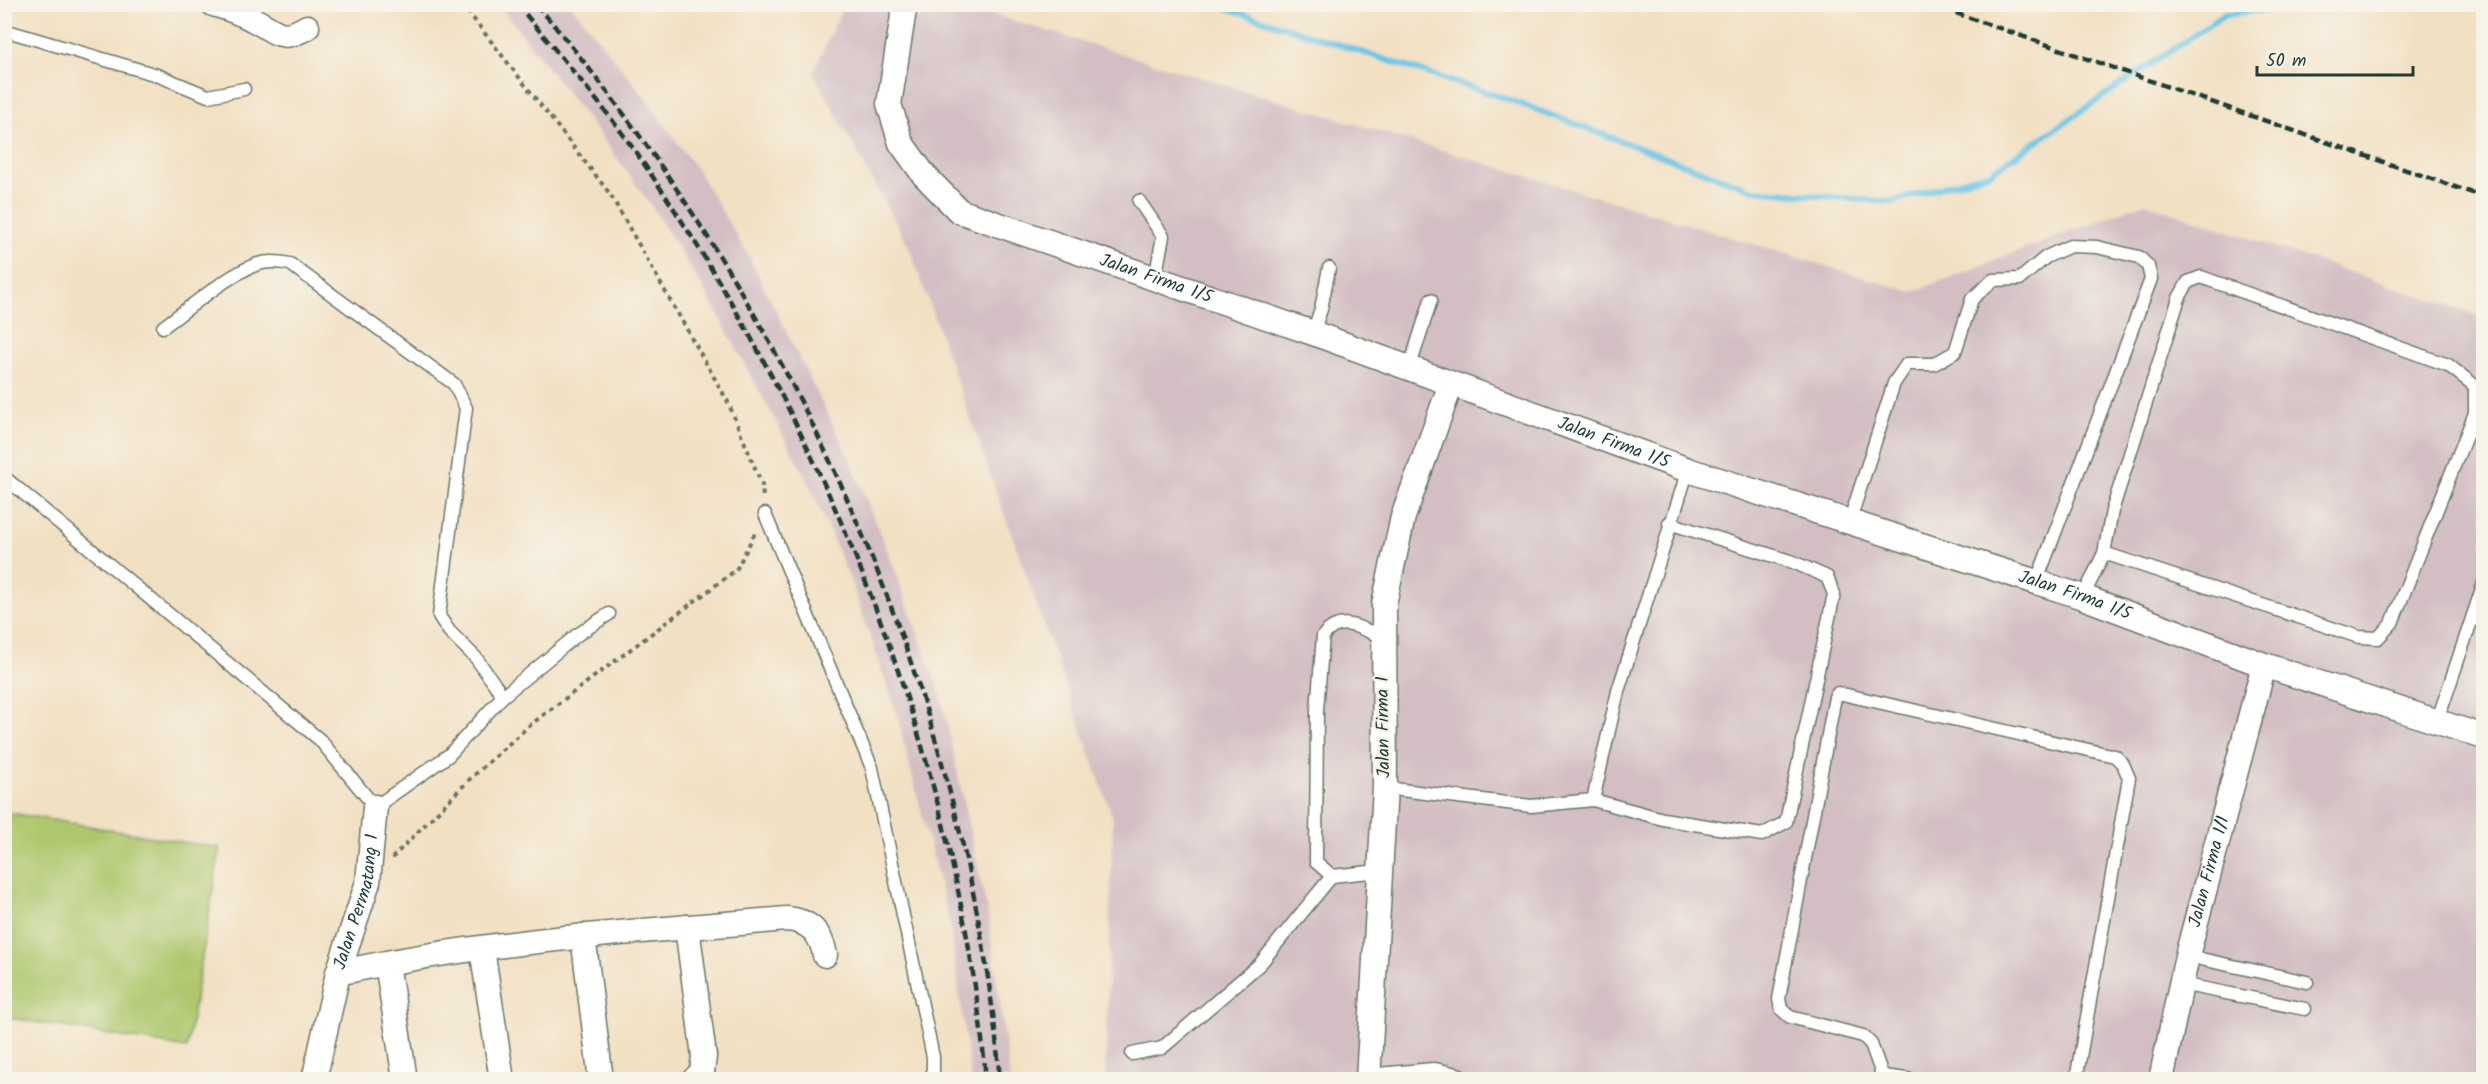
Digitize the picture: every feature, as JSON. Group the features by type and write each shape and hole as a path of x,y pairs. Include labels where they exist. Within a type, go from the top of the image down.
{"street":[{"path":"213,4 254,19 277,35 296,34 307,27"},
{"name":"Jalan Firma 1/5","path":"904,10 889,104 901,143 924,175 959,211 1313,333 1688,470 1849,524 2083,597 2264,665 2484,737"},
{"name":"Jalan Firma 1","path":"1368,1080 1385,788 1384,604 1403,517 1451,384"},
{"name":"Jalan Firma 1/1","path":"2162,1080 2187,956 2264,665"},
{"name":"Jalan Permatang 1","path":"315,1080 338,973 369,882 375,807"},
{"path":"338,973 387,963 583,936 797,920 816,930 822,940 825,955"},
{"path":"687,927 704,1056 702,1072 694,1080"},
{"path":"583,936 601,1080"},
{"path":"482,950 502,1080"},
{"path":"387,963 405,1080"},
{"path":"1379,1080 1434,1075 1456,1080"}],"lane":[{"path":"4,30 157,75 208,96 244,89"},
{"path":"1139,201 1163,236 1155,279"},
{"path":"1849,524 1894,383 1907,364 1934,364 1954,352 1972,299 1993,280 2020,279 2046,257 2070,246 2097,247 2139,257 2148,266 2151,279 2036,583"},
{"path":"163,327 243,271 258,264 290,264 454,384 466,408 439,616 449,631 476,658 503,696"},
{"path":"1313,333 1329,268"},
{"path":"2083,597 2104,553 2112,511 2179,298 2188,282 2201,277 2448,365 2475,386 2475,412 2392,623 2378,638 2359,637 2104,553"},
{"path":"1409,369 1431,300"},
{"path":"1593,800 1618,691 1669,523 1688,470"},
{"name":"Jalan Permatang 1","path":"4,477 320,740 375,807"},
{"path":"765,514 872,768 933,1057 933,1080"},
{"path":"1385,788 1531,806 1593,800 1663,819 1762,835 1786,822 1793,797 1833,594 1827,577 1793,562 1669,523"},
{"path":"2437,722 2484,583"},
{"path":"375,807 449,755 503,696 577,635 609,614"},
{"path":"1332,876 1316,862 1317,710 1323,636 1330,627 1348,622 1383,638"},
{"path":"1913,1080 1884,1078 1871,1044 1863,1036 1790,1017 1781,1009 1779,999 1835,697 1838,693 2115,756 2123,764 2129,778 2076,1080"},
{"path":"1132,1054 1162,1048 1260,964 1332,876 1379,871"},
{"path":"2187,956 2307,982"},
{"path":"2181,984 2305,1009"}],"path":[{"path":"369,882 472,777 530,725 736,570 765,514 762,485 728,402 610,194 462,4"}],"shaded area":[{"path":"499,5 571,5 646,99 698,171 749,257 849,457 895,570 942,700 988,915 1010,1079 971,1079 950,926 896,711 851,582 807,479 704,289 651,205 601,136"},
{"path":"844,5 961,5 1912,292 2145,203 2483,317 2483,1079 1105,1079 1113,818 909,247 813,72"}],"green space":[{"path":"5,812 220,848 187,1048 5,1017"}],"waterway":[{"path":"1214,4 1513,101 1753,190 1891,202 1990,173 2225,14 2325,4"}],"railway":[{"path":"517,4 629,143 710,266 770,374 825,485 873,601 913,719 946,838 971,959 986,1080"},
{"path":"536,4 627,119 711,242 785,371 850,507 905,647 949,790 981,934 1000,1080"},
{"path":"1930,4 2484,197"}]}
